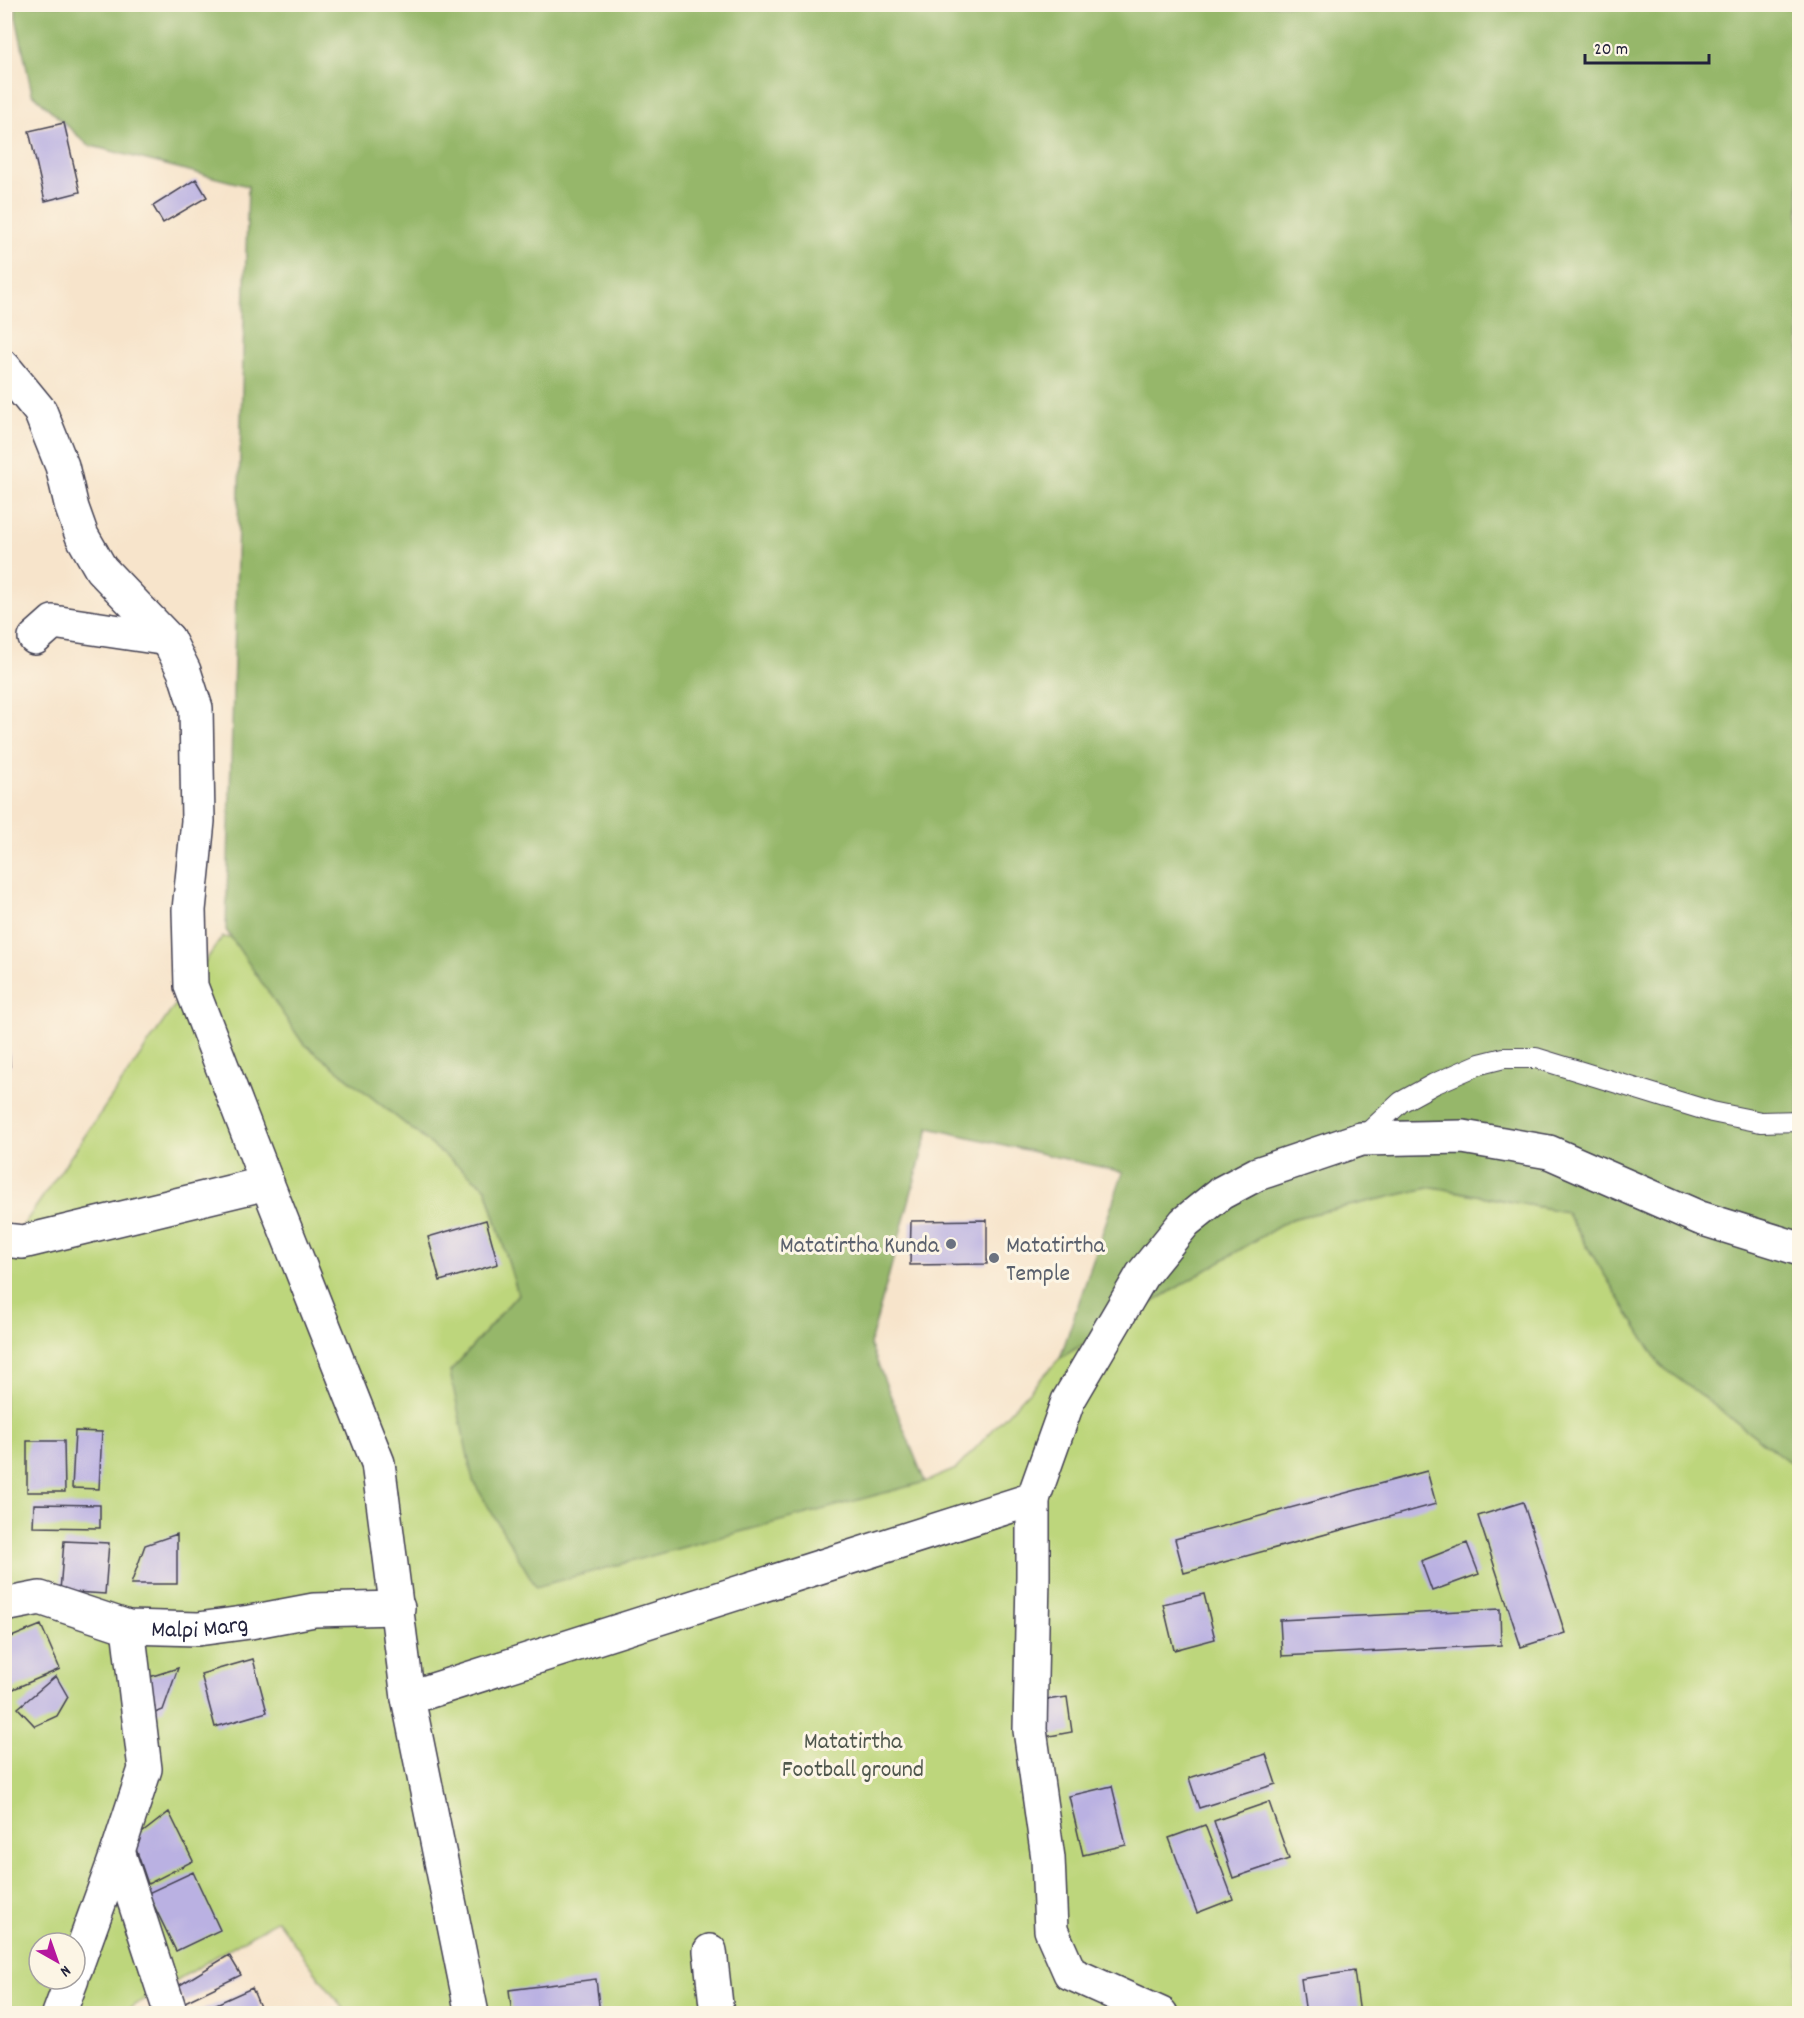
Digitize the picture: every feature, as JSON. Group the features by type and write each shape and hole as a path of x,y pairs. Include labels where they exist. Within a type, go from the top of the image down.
{"street":[{"path":"4,367 40,411 62,466 72,508 82,536 101,569 168,639 184,671 196,708 198,821 189,910 191,986 378,1463 408,1698 468,2004 472,2013"},
{"path":"36,638 53,622 168,639"},
{"path":"1161,2013 1070,1973 1051,1930 1048,1858 1030,1730 1033,1499 1068,1401 1142,1275 1185,1222 1221,1193 1257,1174 1361,1139 1463,1137 1549,1152 1700,1218 1800,1249"},
{"path":"4,1240 23,1242 267,1183"},
{"path":"408,1698 1033,1499"},
{"name":"Malpi Marg","path":"4,1605 40,1598 128,1627 198,1629 314,1610 398,1608"},
{"path":"87,1937 146,1769 128,1627"},
{"path":"118,1851 171,2013"},
{"path":"710,1951 717,2013"},
{"path":"59,2013 67,1991"}],"lane":[{"path":"1361,1139 1401,1102 1434,1084 1480,1064 1504,1058 1536,1058 1712,1112 1761,1122 1800,1121"}],"green space":[{"path":"16,5 1799,5 1799,1469 1660,1365 1566,1212 1433,1187 1291,1219 1060,1358 1123,1172 929,1128 870,1344 925,1482 536,1587 473,1481 450,1372 518,1294 486,1188 302,1042 226,930 248,186 88,145 32,93 16,17"},
{"name":"Matatirtha Football ground","path":"222,937 241,939 302,1042 486,1188 518,1294 450,1372 925,1482 956,1469 1060,1358 1291,1219 1433,1187 1566,1212 1660,1365 1799,1469 1799,2013 346,2013 277,1920 122,2013 5,2013 4,1253"}],"building":[{"path":"64,123 80,192 45,201 29,131"},
{"path":"196,179 207,197 163,223 153,206"},
{"path":"4,998 6,998 10,1067 4,1067"},
{"path":"486,1220 498,1264 440,1281 428,1237"},
{"path":"987,1220 987,1264 910,1265 911,1221"},
{"path":"75,1431 102,1432 99,1489 72,1488"},
{"path":"27,1441 64,1441 65,1492 27,1492"},
{"path":"1427,1471 1436,1504 1184,1573 1175,1539"},
{"path":"1523,1502 1565,1633 1521,1647 1478,1516"},
{"path":"34,1504 100,1505 100,1528 33,1527"},
{"path":"177,1534 177,1584 131,1584 145,1545"},
{"path":"64,1541 109,1543 105,1594 60,1591"},
{"path":"1467,1543 1479,1574 1432,1591 1421,1561"},
{"path":"1204,1594 1215,1639 1174,1650 1163,1604"},
{"path":"1500,1609 1501,1645 1282,1656 1280,1620"},
{"path":"41,1625 60,1669 4,1693 4,1640"},
{"path":"253,1659 267,1712 215,1727 201,1674"},
{"path":"178,1668 163,1710 150,1715 140,1680"},
{"path":"56,1676 68,1697 57,1716 35,1726 18,1708"},
{"path":"1067,1697 1072,1732 1044,1737 1039,1701"},
{"path":"1266,1754 1276,1784 1199,1808 1189,1778"},
{"path":"1112,1786 1126,1845 1083,1855 1069,1796"},
{"path":"1269,1802 1289,1859 1233,1878 1214,1821"},
{"path":"169,1812 193,1861 148,1884 133,1840"},
{"path":"1205,1825 1233,1899 1197,1913 1169,1838"},
{"path":"193,1872 220,1930 176,1951 148,1893"},
{"path":"229,1955 241,1975 185,2002 175,1988"},
{"path":"1354,1971 1360,2014 1306,2014 1301,1979"},
{"path":"596,1979 600,2014 512,2014 509,1990"},
{"path":"252,1988 263,2014 194,2014"}],"place":[{"name":"Matatirtha Kunda","path":"951,1244"},
{"name":"Matatirtha Temple","path":"994,1258"}]}
